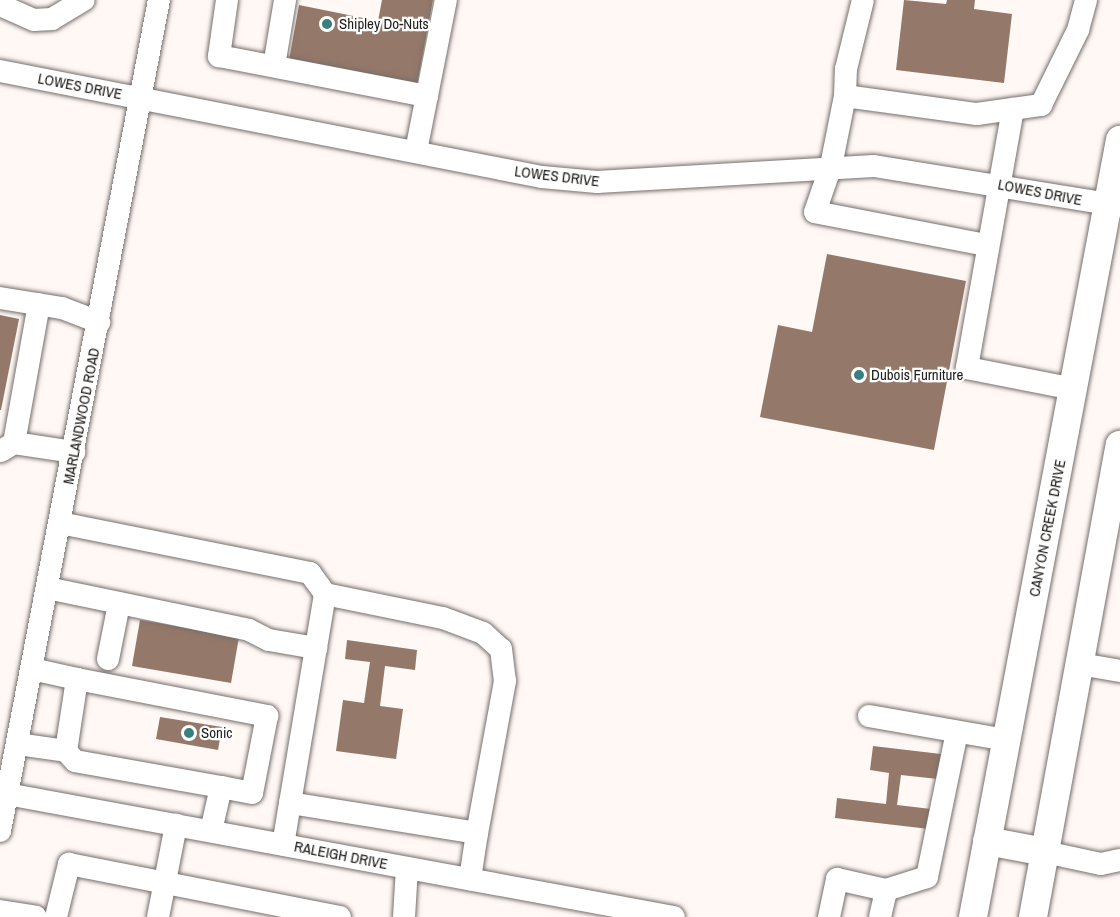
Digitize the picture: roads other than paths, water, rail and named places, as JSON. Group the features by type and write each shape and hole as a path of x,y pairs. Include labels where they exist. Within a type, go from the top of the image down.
{"main road":[{"name":"CANYON CREEK DRIVE","path":"973,917 1074,389 1114,205 1120,140"},
{"path":"1033,917 1120,445"},
{"path":"987,842 1045,852"}],"street":[{"path":"0,5 34,20 52,19 84,0"},
{"name":"MARLANDWOOD ROAD","path":"0,831 7,794 11,751 32,669 159,0"},
{"path":"227,0 219,56 427,96"},
{"path":"274,66 285,0"},
{"path":"416,151 446,0"},
{"path":"863,0 846,69 845,96 831,166 815,212 986,245"},
{"path":"845,96 977,114 1041,105 1078,30 1086,0"},
{"name":"LOWES DRIVE","path":"0,71 542,177 597,182 831,166 886,167 1002,184 1114,205"},
{"path":"1013,109 1002,184 986,245 968,368 1074,389"},
{"path":"0,298 62,308 99,322"},
{"path":"39,304 7,447 74,452"},
{"path":"60,523 310,573 325,594 443,618 483,633 501,649 505,681 470,879"},
{"path":"47,588 249,630 268,640 316,648"},
{"path":"283,844 325,594"},
{"path":"108,659 119,604"},
{"path":"1080,664 1120,671"},
{"path":"11,751 66,752 75,761 252,793 267,716 32,669"},
{"path":"66,752 77,679"},
{"path":"869,716 1007,740"},
{"path":"829,917 837,879 885,891 927,877 957,732"},
{"path":"211,831 221,787"},
{"name":"RALEIGH DRIVE","path":"7,794 674,917"},
{"path":"290,803 477,833"},
{"path":"158,917 176,825"},
{"path":"1045,852 1101,864 1120,860"},
{"path":"56,917 69,864 164,885 340,917"},
{"path":"404,917 407,868"},
{"path":"880,917 885,891"},
{"path":"0,911 36,917"}],"place":[{"name":"Shipley Do-Nuts","path":"327,24"},
{"name":"Dubois Furniture","path":"859,375"},
{"name":"Sonic","path":"189,733"}]}
